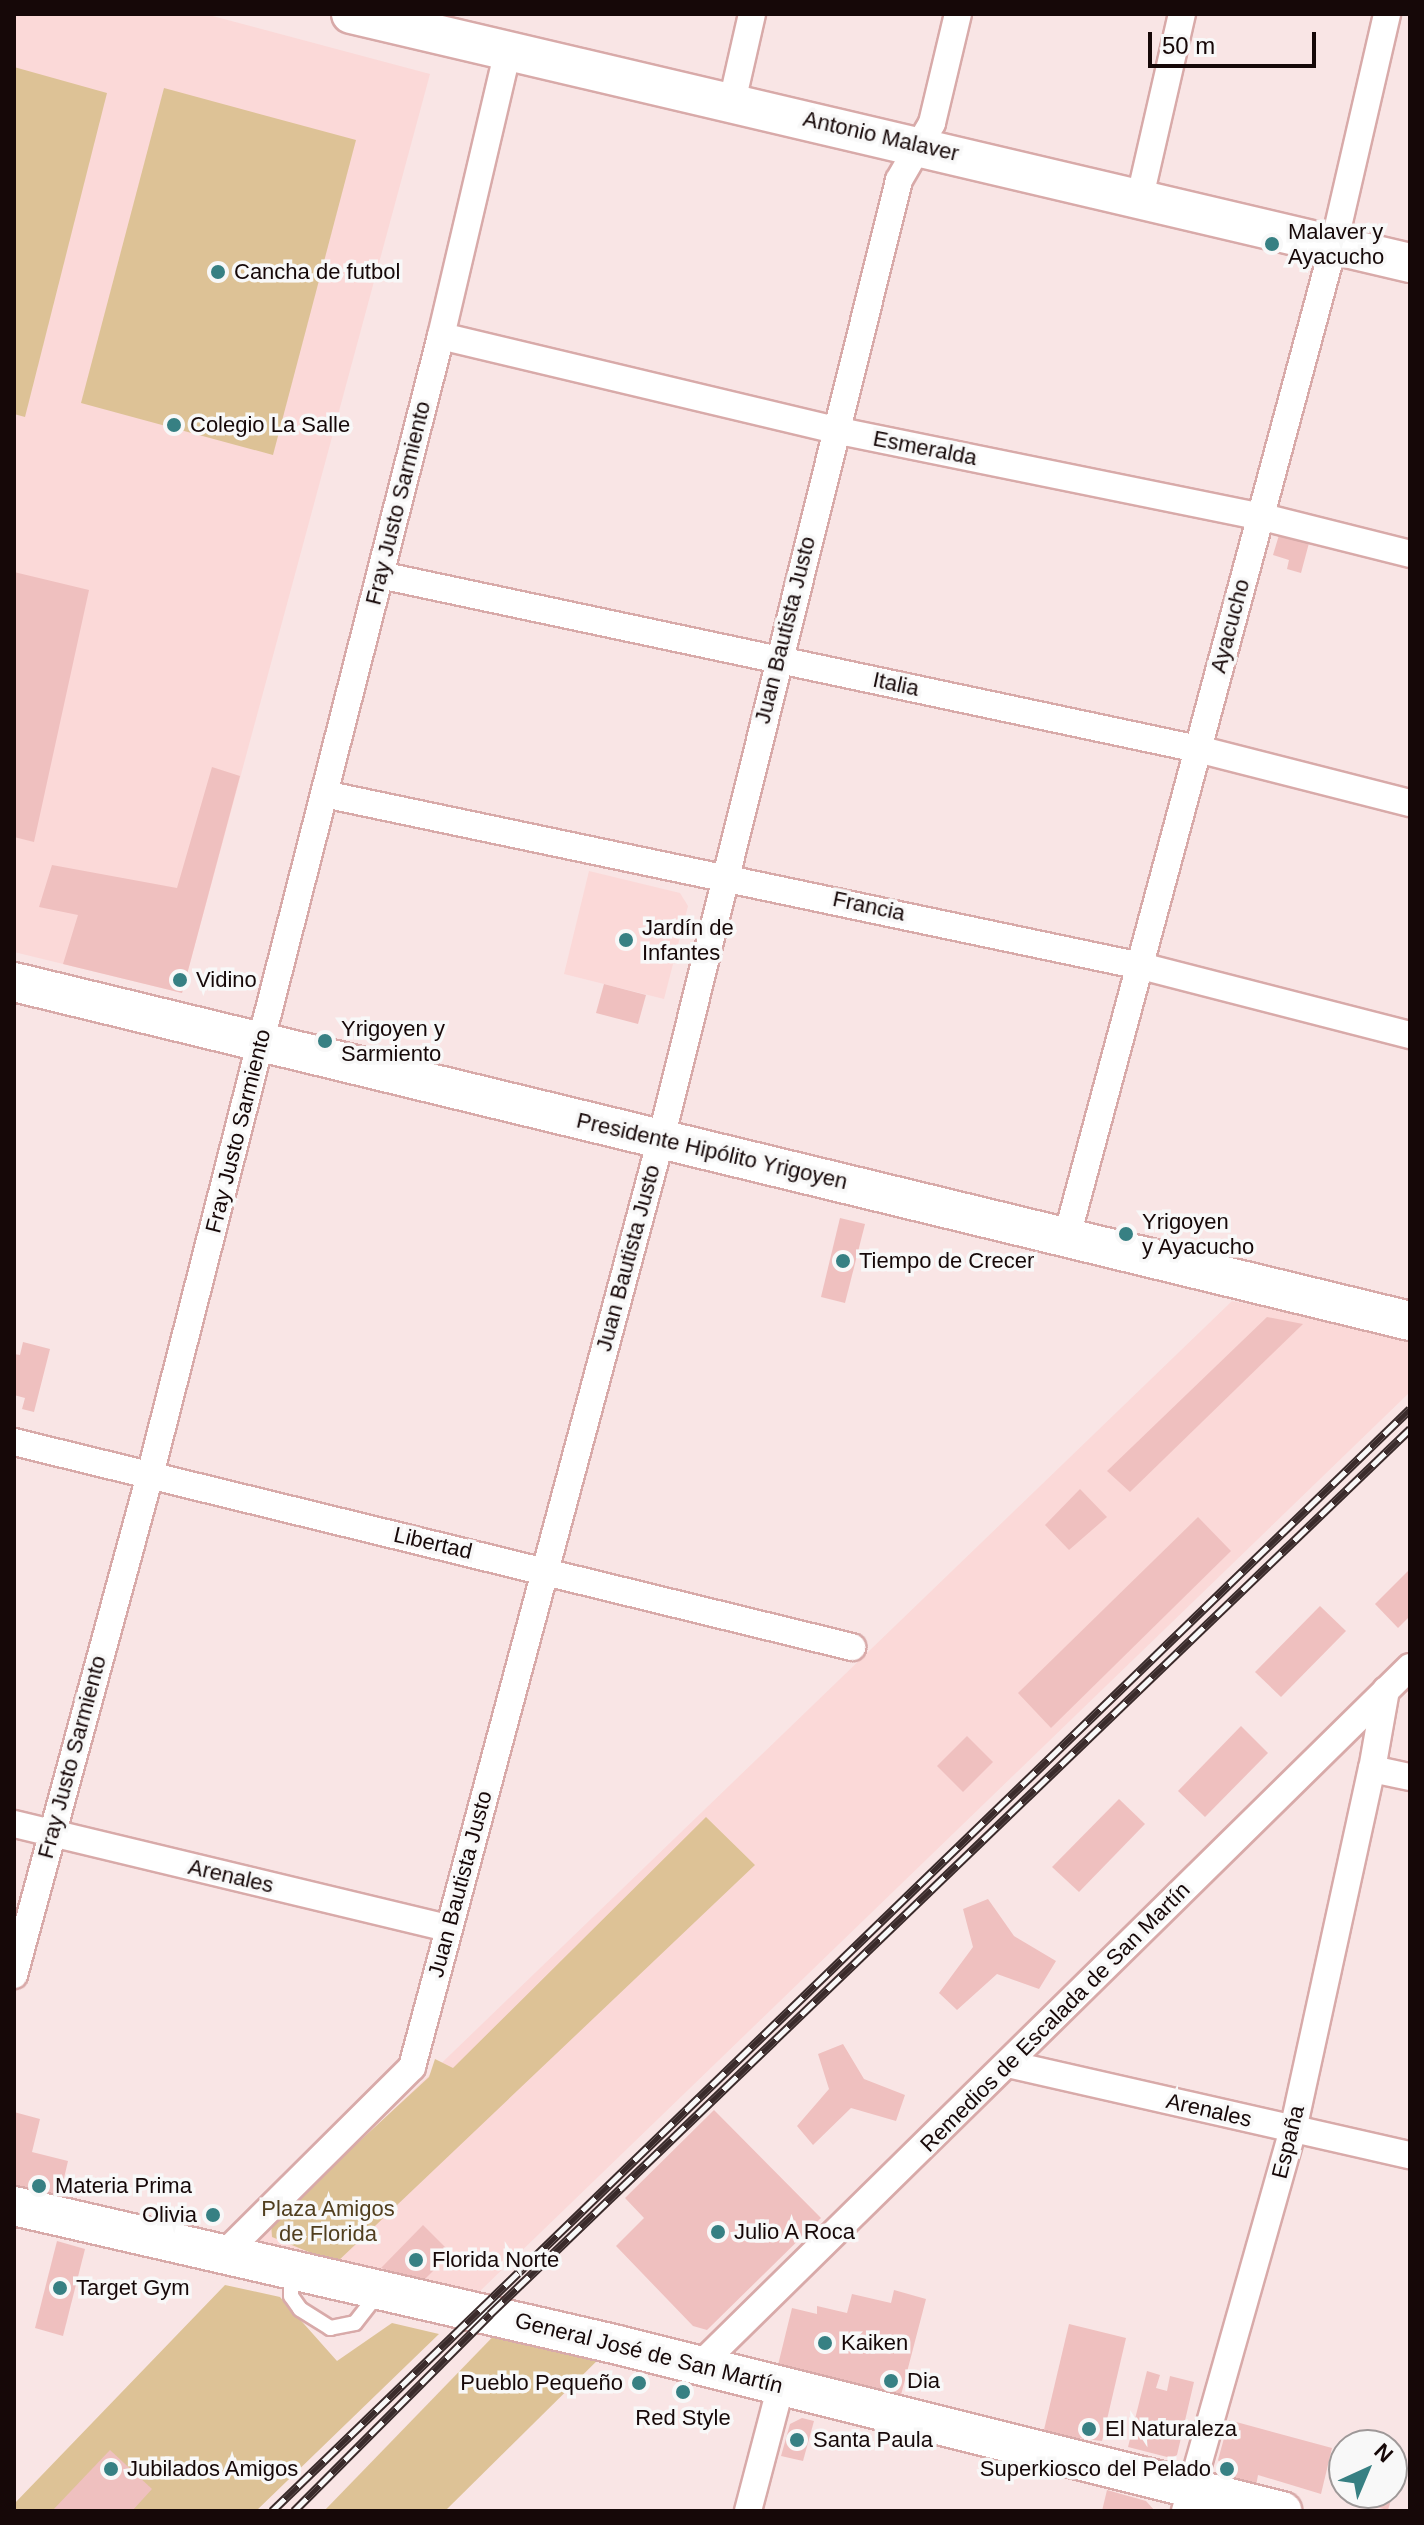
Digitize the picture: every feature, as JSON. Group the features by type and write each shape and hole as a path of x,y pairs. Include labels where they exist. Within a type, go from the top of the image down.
{"street":[{"name":"Antonio Malaver","path":"351,14 438,24 508,51 919,144 1410,263"},
{"path":"732,102 752,14"},
{"name":"Juan Bautista Justo","path":"227,2251 412,2067 661,1139 777,658 904,165 932,123 958,14"},
{"path":"1140,197 1182,14"},
{"name":"Ayacucho","path":"1067,1236 1334,244 1387,14"},
{"name":"Fray Justo Sarmiento","path":"14,1975 50,1833 150,1475 441,336 508,51"},
{"name":"Esmeralda","path":"441,336 835,430 1259,516 1410,554"},
{"name":"Italia","path":"380,575 1198,749 1410,803"},
{"name":"Francia","path":"324,794 724,874 1141,966 1410,1035"},
{"name":"Presidente Hipólito Yrigoyen","path":"14,982 1410,1321"},
{"name":"Libertad","path":"14,1442 852,1647"},
{"name":"Remedios de Escalada de San Martín","path":"699,2366 1410,1667"},
{"path":"1386,1690 1372,1769 1410,1777"},
{"name":"España","path":"1188,2500 1293,2130 1372,1769"},
{"name":"Arenales","path":"14,1824 448,1928"},
{"name":"Arenales","path":"1008,2064 1410,2155"},
{"name":"General José de San Martín","path":"14,2206 227,2251 781,2385 1188,2500 1282,2511"},
{"path":"748,2511 781,2385"}],"lane":[{"path":"291,2267 291,2296 300,2309 330,2328 355,2323 382,2288"}],"shaded area":[{"name":"Colegio La Salle","path":"14,14 205,14 430,74 182,993 14,952"},
{"name":"Jardín de Infantes","path":"589,871 680,893 688,906 664,999 564,974"},
{"path":"1232,1301 1410,1336 1410,1392 477,2294 257,2241"}],"green space":[{"path":"14,67 107,93 25,417 14,414"},
{"name":"Cancha de futbol","path":"164,88 356,140 273,455 81,403"},
{"name":"Plaza Amigos de Florida","path":"706,1817 755,1865 336,2263 272,2237 271,2223 429,2077 435,2059 453,2068"},
{"path":"225,2285 280,2297 337,2361 392,2323 439,2334 256,2511 14,2511 14,2504"},
{"path":"510,2319 614,2344 445,2511 324,2511"}],"building":[{"path":"1279,535 1309,543 1301,573 1287,569 1289,560 1273,555"},
{"path":"14,572 89,590 34,842 14,837"},
{"path":"212,767 240,776 182,993 63,964 78,915 39,907 52,865 177,888"},
{"path":"604,984 646,995 638,1024 596,1013"},
{"name":"Tiempo de Crecer","path":"840,1218 865,1224 845,1303 821,1297"},
{"path":"1267,1317 1303,1324 1130,1492 1107,1471"},
{"path":"23,1342 50,1349 34,1412 22,1409 25,1398 14,1395 14,1354 20,1355"},
{"path":"1080,1489 1107,1517 1069,1550 1045,1525"},
{"path":"1198,1517 1231,1551 1051,1728 1018,1693"},
{"path":"1410,1569 1410,1616 1398,1628 1375,1604"},
{"path":"1320,1606 1346,1631 1281,1697 1255,1672"},
{"path":"1241,1726 1268,1753 1205,1817 1178,1791"},
{"path":"967,1736 993,1762 963,1792 937,1766"},
{"path":"1119,1799 1145,1824 1079,1892 1052,1867"},
{"path":"988,1899 1014,1936 1056,1961 1039,1989 997,1974 957,2010 939,1993 973,1947 963,1909"},
{"path":"843,2044 864,2079 905,2095 896,2121 851,2108 813,2145 797,2126 829,2089 818,2054"},
{"name":"Julio A Roca","path":"714,2110 821,2218 707,2330 693,2326 616,2246 644,2218 625,2198"},
{"path":"14,2112 40,2119 32,2152 68,2161 58,2204 14,2192"},
{"name":"Florida Norte","path":"423,2225 451,2253 423,2281 381,2268"},
{"name":"Target Gym","path":"57,2241 85,2249 63,2336 35,2328"},
{"path":"894,2290 926,2299 901,2395 778,2365 792,2308 817,2314 817,2306 847,2313 852,2294 891,2303"},
{"path":"1069,2324 1126,2338 1102,2441 1043,2434"},
{"path":"1147,2371 1160,2375 1156,2388 1167,2391 1170,2376 1194,2382 1177,2455 1171,2458 1128,2447"},
{"name":"Santa Paula","path":"802,2418 814,2421 803,2461 781,2456 790,2424"},
{"path":"1229,2420 1328,2447 1328,2465 1321,2494 1258,2475 1256,2486 1230,2478 1218,2460"},
{"name":"Jubilados Amigos","path":"110,2450 152,2489 132,2511 52,2511"},
{"path":"1107,2490 1146,2501 1155,2511 1102,2511"}],"railway":[{"path":"272,2511 1410,1409"},
{"path":"294,2511 490,2314 1410,1429"}],"place":[{"name":"Malaver y Ayacucho","path":"1272,244"},
{"name":"Cancha de futbol","path":"218,272"},
{"name":"Colegio La Salle","path":"174,425"},
{"name":"Jardín de Infantes","path":"626,940"},
{"name":"Vidino","path":"180,980"},
{"name":"Yrigoyen y Sarmiento","path":"325,1041"},
{"name":"Yrigoyen y Ayacucho","path":"1126,1234"},
{"name":"Tiempo de Crecer","path":"843,1261"},
{"name":"Materia Prima","path":"39,2186"},
{"name":"Olivia","path":"213,2215"},
{"name":"Julio A Roca","path":"718,2232"},
{"name":"Florida Norte","path":"416,2260"},
{"name":"Target Gym","path":"60,2288"},
{"name":"Kaiken","path":"825,2343"},
{"name":"Dia","path":"891,2381"},
{"name":"Pueblo Pequeño","path":"639,2383"},
{"name":"Red Style","path":"683,2392"},
{"name":"El Naturaleza","path":"1089,2429"},
{"name":"Santa Paula","path":"797,2440"},
{"name":"Jubilados Amigos","path":"111,2469"},
{"name":"Superkiosco del Pelado","path":"1227,2469"}]}
